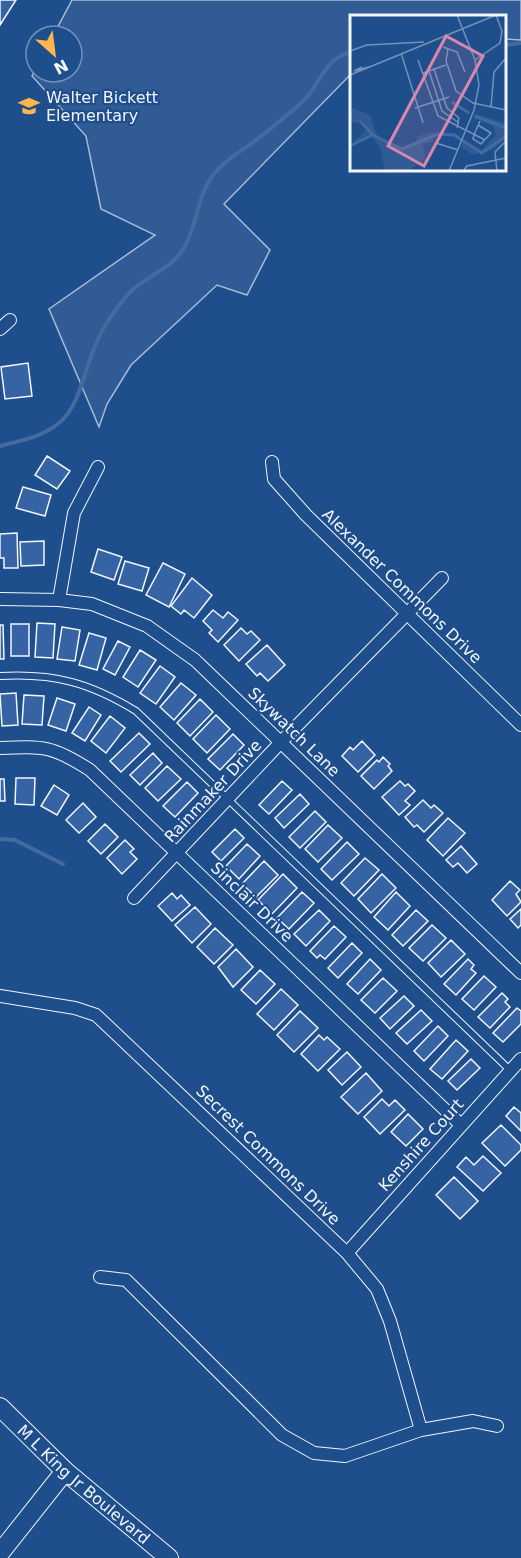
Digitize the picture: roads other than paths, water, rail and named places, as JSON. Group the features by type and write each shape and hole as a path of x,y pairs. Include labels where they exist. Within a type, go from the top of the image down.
{"main road":[{"name":"M L King Jr Boulevard","path":"0,1407 64,1470 169,1558"},
{"path":"0,1553 64,1470"}],"street":[{"path":"0,329 10,320"},
{"name":"Alexander Commons Drive","path":"272,462 274,479 300,508 407,616 521,725"},
{"path":"59,600 74,513 98,467"},
{"name":"Rainmaker Drive","path":"134,898 281,742 442,578"},
{"name":"Skywatch Lane","path":"0,599 59,600 92,604 147,626 195,660 521,973"},
{"name":"Sinclair Drive","path":"0,748 39,746 65,753 90,770 461,1125"},
{"name":"Secrest Commons Drive","path":"0,996 75,1008 96,1015 347,1254 377,1289 382,1299 421,1430"},
{"name":"Kenshire Court","path":"347,1254 521,1059"},
{"path":"100,1278 126,1280 282,1435 314,1452 345,1456 421,1430 473,1421 497,1426"}],"lane":[{"path":"0,676 23,674 53,677 107,694 136,711 511,1071"}],"waterway":[{"path":"506,45 521,43"},
{"path":"0,446 45,432 67,415 74,404 92,352 106,324 133,290 169,264 180,253 189,238 203,194 211,178 228,161 302,102 334,60 350,53"},
{"path":"0,839 15,840 63,864"}],"place":[{"name":"Walter Bickett Elementary","path":"29,106"}]}
